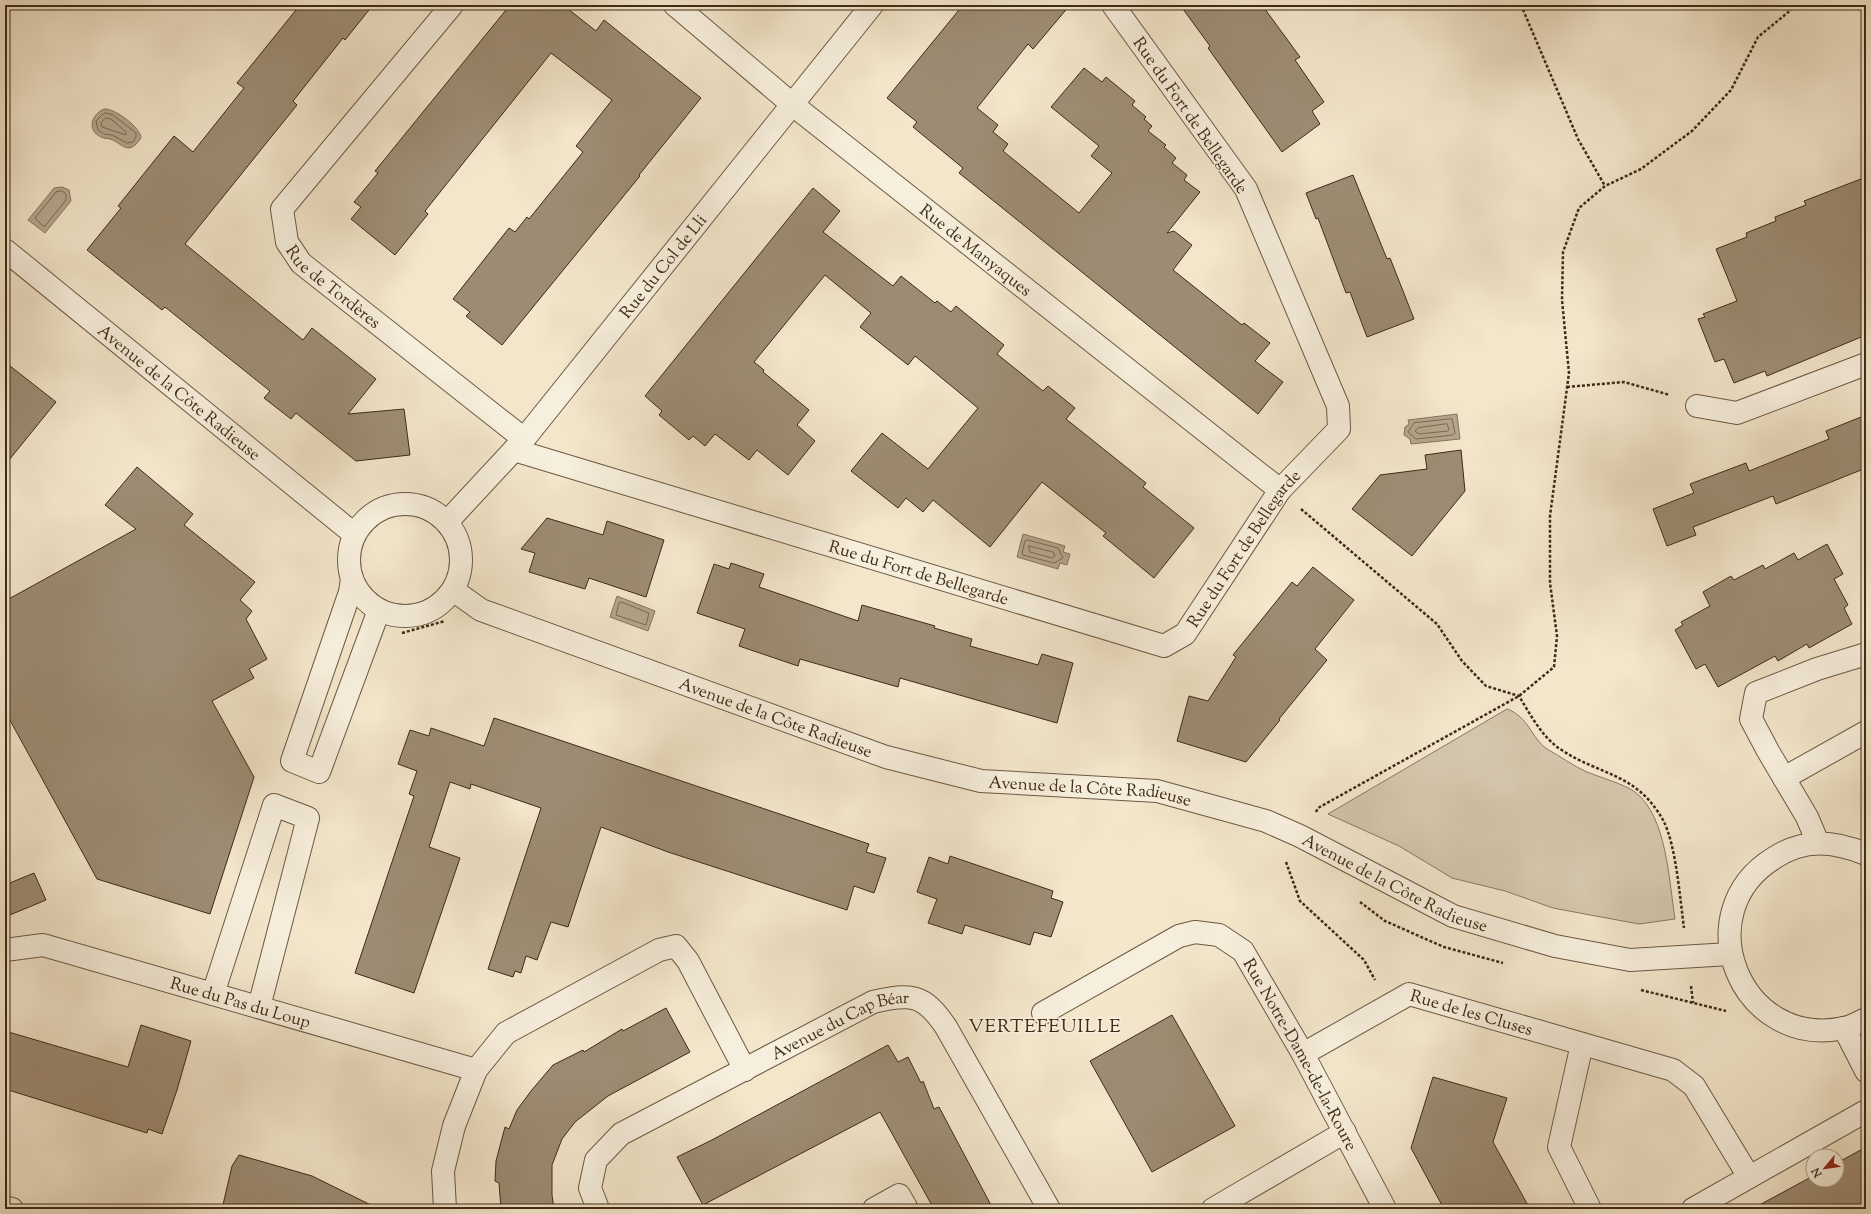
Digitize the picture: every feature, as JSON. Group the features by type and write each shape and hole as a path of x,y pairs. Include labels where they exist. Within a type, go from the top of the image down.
{"street":[{"name":"Rue de Tordères","path":"452,5 282,209 287,242 302,263 519,444"},
{"name":"Rue de Manyaques","path":"675,5 793,105 1280,490"},
{"name":"Rue du Col de Lli","path":"447,522 519,444 872,5"},
{"name":"Rue du Fort de Bellegarde","path":"519,444 1164,646 1185,634 1280,490 1338,429 1338,406 1246,189 1113,5"},
{"name":"Avenue de la Côte Radieuse","path":"5,250 354,534"},
{"path":"1697,406 1737,413 1866,364"},
{"path":"397,504 416,504 433,510 447,522 457,538 462,555 460,574 453,590 442,603 427,611 412,616 395,615 379,610 368,602 359,591 352,578 349,564 350,549 354,534 365,520 380,509 397,504"},
{"path":"352,578 350,592 292,761 319,772 379,610"},
{"name":"Avenue de la Côte Radieuse","path":"453,590 481,610 886,757 981,780 1157,791 1266,821 1300,836 1453,916 1555,946 1630,960 1688,955 1730,954"},
{"path":"1818,842 1807,818 1751,719 1756,693 1817,669 1866,654"},
{"path":"1784,778 1866,732"},
{"path":"213,994 274,805 308,818 259,1007"},
{"path":"1866,854 1844,845 1818,842 1787,850 1760,867 1754,873 1740,892 1730,922 1730,954 1738,977 1751,997 1768,1013 1791,1025 1817,1031 1844,1028 1866,1019"},
{"name":"Rue Notre-Dame-de-la-Roure","path":"1043,1013 1179,936 1195,932 1219,935 1243,951 1303,1054 1385,1209"},
{"name":"Rue du Pas du Loup","path":"5,950 43,945 476,1070"},
{"path":"445,1209 443,1172 454,1126 476,1070 506,1033 660,950 676,946 688,961 745,1070"},
{"name":"Rue de les Cluses","path":"1303,1054 1409,994 1673,1070 1694,1086 1749,1177"},
{"name":"Avenue du Cap Béar","path":"598,1209 590,1188 596,1160 621,1134 874,1002 898,996 920,999 935,1010 1049,1209"},
{"path":"1844,1028 1866,1071"},
{"path":"1582,1044 1559,1147 1590,1209"},
{"path":"1693,1209 1866,1111"},
{"path":"1213,1209 1345,1132"},
{"path":"874,1209 899,1195 907,1209"},
{"path":"5,1207 12,1209"}],"path":[{"path":"1521,5 1578,140 1605,186"},
{"path":"1388,1005 1364,960 1300,901 1284,857 1318,808 1519,696 1554,667 1557,636 1550,583 1550,516 1569,373 1562,300 1564,252 1579,208 1605,186 1641,169 1692,131 1731,90 1758,37 1797,5"},
{"path":"1567,387 1624,382 1670,395"},
{"path":"1280,490 1437,624 1462,661 1486,686 1519,696 1539,728 1559,749 1633,784 1649,798 1664,821 1671,844 1688,955 1693,1003"}],"shaded area":[{"path":"1507,709 1525,722 1537,739 1547,749 1582,770 1630,789 1646,803 1654,817 1665,851 1675,919 1639,924 1553,908 1505,891 1452,878 1399,846 1328,814"}],"water":[{"path":"104,109 121,115 137,129 141,138 135,145 127,148 113,140 102,138 96,134 93,130 92,122 96,114"},
{"path":"62,187 69,190 71,201 45,233 28,220 54,188"},
{"path":"1457,414 1460,439 1411,444 1410,439 1404,435 1405,427 1409,424 1408,420"},
{"path":"1023,534 1065,546 1063,552 1070,554 1067,565 1060,563 1058,569 1017,557"},
{"path":"617,596 655,611 648,631 610,617"}],"building":[{"path":"300,5 373,5 345,40 343,38 293,101 297,105 185,244 303,340 312,328 376,379 348,414 404,409 410,455 356,461 296,413 291,419 264,398 270,391 165,307 162,310 87,250 121,208 118,206 174,136 193,152 244,88 237,83"},
{"path":"510,5 563,5 596,31 604,20 701,98 639,175 640,176 502,345 466,316 470,312 453,299 509,228 515,232 527,217 529,219 583,152 576,146 612,100 551,53 425,211 428,214 395,255 351,219 361,207 354,202 378,173 375,171"},
{"path":"963,5 1070,5 1033,49 1028,44 977,108 998,125 993,132 1008,144 1003,151 1079,213 1112,173 1091,156 1099,146 1051,107 1084,68 1102,82 1106,77 1135,101 1132,105 1146,117 1144,119 1152,126 1148,131 1166,145 1164,147 1176,158 1172,163 1187,175 1184,180 1200,192 1167,233 1174,231 1192,245 1173,270 1242,325 1244,323 1270,343 1255,361 1283,382 1258,414 959,173 963,168 913,127 917,122 887,98"},
{"path":"1180,5 1262,5 1300,57 1295,60 1324,102 1312,111 1320,124 1282,152 1208,48 1210,46"},
{"path":"1353,175 1387,259 1390,258 1414,319 1367,337 1350,292 1346,293 1318,218 1316,219 1306,193"},
{"path":"1866,177 1866,335 1767,376 1765,371 1734,383 1724,359 1715,362 1698,319 1705,317 1703,314 1737,301 1716,249 1747,237 1746,233 1776,221 1775,217 1806,205 1804,201"},
{"path":"813,188 840,211 823,232 893,286 901,276 935,303 937,301 951,312 956,306 1004,345 997,354 1043,391 1048,386 1075,408 1066,419 1146,483 1143,487 1194,528 1154,578 1103,536 1106,533 1042,482 990,547 933,500 923,512 906,498 898,508 851,471 882,433 928,469 978,408 915,356 908,365 860,327 871,313 825,275 754,362 764,370 763,372 809,410 797,425 815,441 788,475 757,450 749,460 715,434 705,446 693,436 689,440 659,415 662,411 645,396"},
{"path":"5,362 56,402 5,465"},
{"path":"1866,415 1866,468 1776,504 1773,496 1693,527 1696,535 1667,546 1653,509 1694,493 1690,484 1746,463 1749,471 1829,439 1826,431"},
{"path":"1461,450 1465,491 1412,556 1352,509 1380,475 1427,469 1425,455"},
{"path":"137,467 193,514 184,525 255,582 240,600 252,611 246,619 267,659 249,669 254,678 212,701 254,777 210,914 97,879 5,711 5,601 136,529 105,505"},
{"path":"547,518 603,535 607,521 664,540 646,597 589,578 585,589 529,572 535,553 521,549"},
{"path":"1827,544 1843,574 1834,579 1848,605 1844,608 1852,624 1809,648 1807,644 1778,661 1775,656 1718,687 1705,664 1696,669 1675,630 1683,625 1681,622 1710,606 1703,592 1731,576 1734,580 1763,565 1765,569 1794,553 1798,560"},
{"path":"731,563 764,574 759,587 858,621 862,605 935,626 934,628 972,639 970,646 1038,665 1042,654 1073,663 1057,723 900,678 898,687 800,659 798,666 739,646 745,629 697,613 714,564 729,569"},
{"path":"1313,567 1354,600 1315,649 1327,660 1246,762 1177,741 1189,696 1208,701 1236,657 1233,655 1292,582 1297,586"},
{"path":"494,718 869,844 866,852 886,858 874,893 854,886 847,910 668,852 601,827 568,927 551,922 537,960 526,956 521,973 515,971 513,977 488,969 541,808 471,784 470,789 450,782 429,847 460,858 414,993 355,973 414,796 409,794 417,771 398,764 410,730 429,736 431,728 484,746"},
{"path":"950,856 1053,891 1051,898 1063,902 1051,937 1034,932 1030,945 965,925 962,934 928,923 937,899 917,892 929,857 948,864"},
{"path":"34,873 46,900 5,917 5,885"},
{"path":"666,1008 690,1052 608,1096 575,1122 562,1139 552,1165 552,1195 554,1209 501,1209 499,1183 495,1181 496,1161 505,1127 509,1129 517,1110 531,1091 553,1065 583,1050 584,1052 622,1029 623,1031"},
{"path":"1172,1015 1235,1126 1152,1172 1090,1061"},
{"path":"141,1025 191,1041 177,1090 162,1134 148,1129 147,1133 5,1089 5,1031 128,1067"},
{"path":"888,1045 898,1062 908,1057 921,1083 923,1081 934,1109 939,1107 993,1209 934,1209 880,1112 703,1205 677,1157 710,1141"},
{"path":"1433,1077 1507,1098 1493,1142 1530,1209 1444,1209 1411,1148"},
{"path":"1866,1147 1866,1209 1752,1209 1805,1180 1805,1188 1845,1188 1845,1159"},
{"path":"239,1155 312,1176 379,1209 222,1209 232,1166"}],"district":[{"name":"VERTEFEUILLE","path":"1045,1025"}]}
